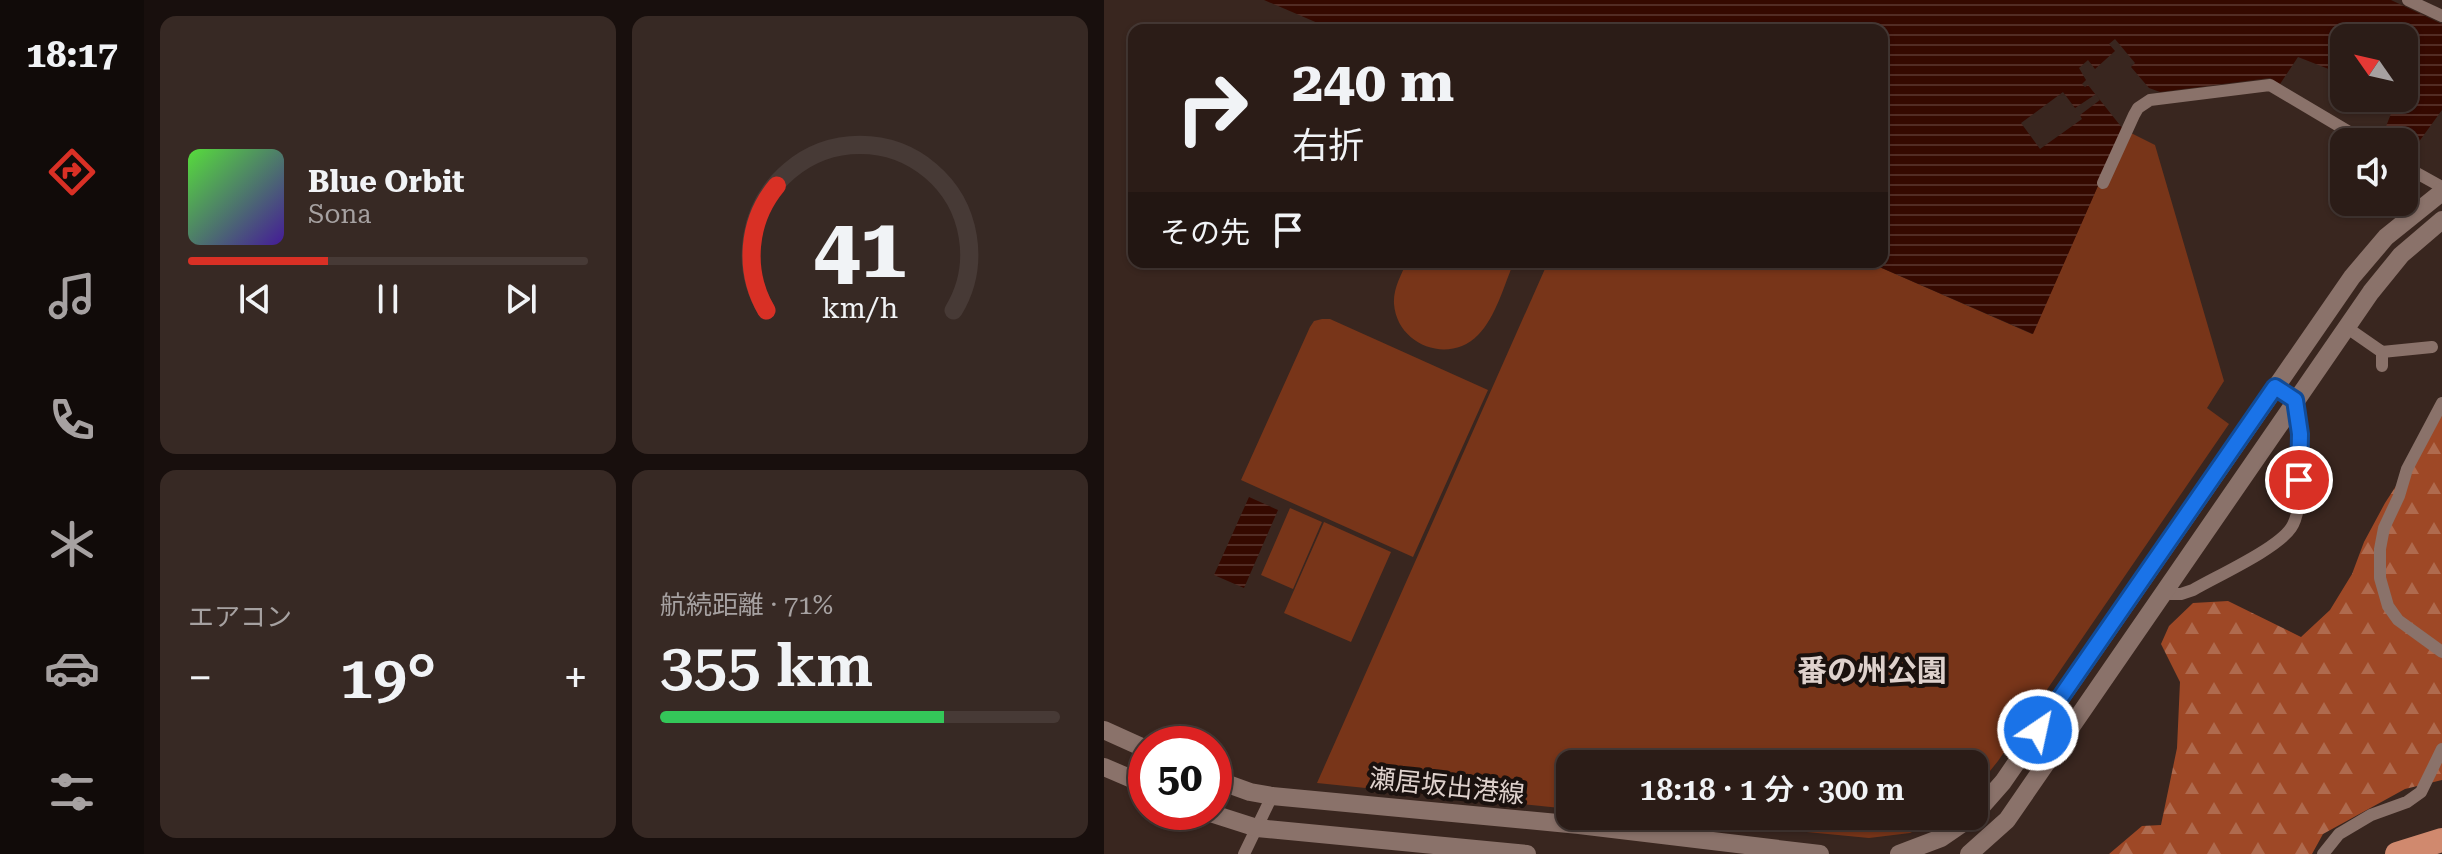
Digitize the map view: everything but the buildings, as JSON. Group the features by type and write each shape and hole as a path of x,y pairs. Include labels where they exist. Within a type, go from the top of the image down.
{"highway":[{"path":"2397,854 2442,840"}],"main road":[{"path":"1988,801 2368,257 2406,219 2442,190"},
{"path":"1976,854 2007,820 2388,269 2442,220"},
{"path":"2077,673 2098,687"},
{"path":"1104,730 1128,741"},
{"path":"1104,767 1128,777"},
{"name":"瀬居坂出港線","path":"1232,786 1272,796 1579,825 1820,854"},
{"path":"1232,820 1257,828 1527,854"},
{"path":"1969,854 2007,820"},
{"path":"1899,854 1941,838 1953,830"}],"street":[{"path":"2408,0 2442,16"},
{"path":"2103,183 2138,108 2150,100 2270,85 2342,128"},
{"path":"2418,175 2442,190"},
{"path":"2346,327 2382,359 2432,347"},
{"path":"2162,594 2181,594 2193,590 2272,544 2292,526 2299,503 2300,434 2295,400 2275,387"},
{"path":"2442,403 2407,469 2384,528 2380,549 2380,578 2388,606 2398,620 2442,652"},
{"path":"2323,854 2339,834 2360,821 2407,802 2421,792 2442,749"},
{"path":"1244,854 1272,796"}],"shaded area":[{"path":"1264,0 2391,0 2442,24 2442,110 2418,143 2418,128 2385,128 2392,112 2418,112 2418,24 2330,24 2330,70 2298,57 2280,84 2270,78 2160,92 2149,88 2131,67 2135,63 2115,39 2109,44 2115,51 2095,69 2088,60 2079,68 2086,80 2082,84 2085,87 2088,85 2123,129 2033,334 1882,268 1888,268 1888,24 1320,24"},
{"path":"2123,129 2155,145 2224,381 2207,408 2229,424 1988,774 1988,750 1556,750 1556,808 1317,783 1545,268 1882,268 2032,334"},
{"path":"1404,268 1512,268 1495,310 1484,328 1466,344 1453,349 1426,346 1404,330 1394,304"},
{"path":"1330,319 1488,390 1413,557 1241,480 1310,327 1314,321"},
{"path":"1249,497 1278,510 1244,588 1214,575"},
{"path":"1290,508 1322,522 1293,589 1261,575"},
{"path":"1324,522 1391,552 1351,642 1284,613"},
{"path":"1785,830 1916,830 1869,838"}],"green space":[{"path":"2442,415 2442,780 2405,789 2323,834 2312,854 2109,854 2142,826 2161,825 2177,748 2180,682 2161,644 2169,626 2193,603 2228,601 2301,637 2330,610 2352,574 2364,542 2385,503"}],"pier":[{"path":"2063,92 2075,108 2096,94 2100,100 2080,115 2082,119 2040,149 2021,123"}],"district":[{"name":"番の州公園","path":"1872,671"}],"route":[{"path":"2038,730 2275,387 2295,400 2300,434 2299,480"}]}
